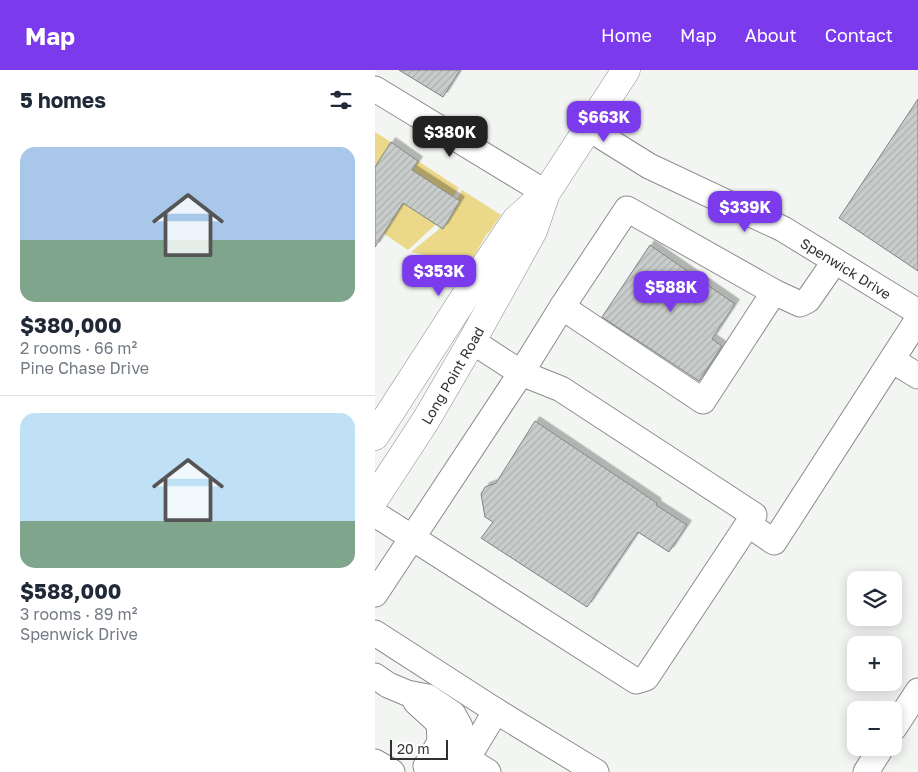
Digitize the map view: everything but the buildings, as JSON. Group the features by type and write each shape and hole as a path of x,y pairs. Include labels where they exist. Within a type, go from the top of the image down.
{"main road":[{"name":"Long Point Road","path":"375,498 426,420 472,341 533,231 546,193 627,70"},
{"name":"Long Point Road","path":"375,436 516,220 546,193"},
{"path":"445,328 472,341"}],"street":[{"path":"375,88 546,193"},
{"name":"Spenwick Drive","path":"588,128 649,166 783,229 918,312"},
{"path":"375,594 627,209 774,292 800,304 808,300 835,261"},
{"path":"562,307 703,401 774,292"},
{"path":"749,524 773,542 918,319"},
{"path":"375,514 636,682 646,678 749,524 754,515 561,389 521,373 472,341"},
{"path":"892,360 918,376"},
{"path":"375,633 593,771"},
{"path":"375,676 407,694 439,723 440,742 424,769 425,772"},
{"path":"902,716 918,691"},
{"path":"407,694 428,697 453,714 460,727 460,735 438,772"},
{"path":"488,772 463,766 496,710"},
{"path":"866,772 876,756"},
{"path":"375,762 392,772"}],"shaded area":[{"path":"375,132 391,142 375,167"},
{"path":"418,161 459,188 453,197 412,170"},
{"path":"462,190 501,215 486,235 469,265 411,252 440,227 443,228 460,201 457,199"},
{"path":"403,203 436,224 408,250 383,233"}]}
